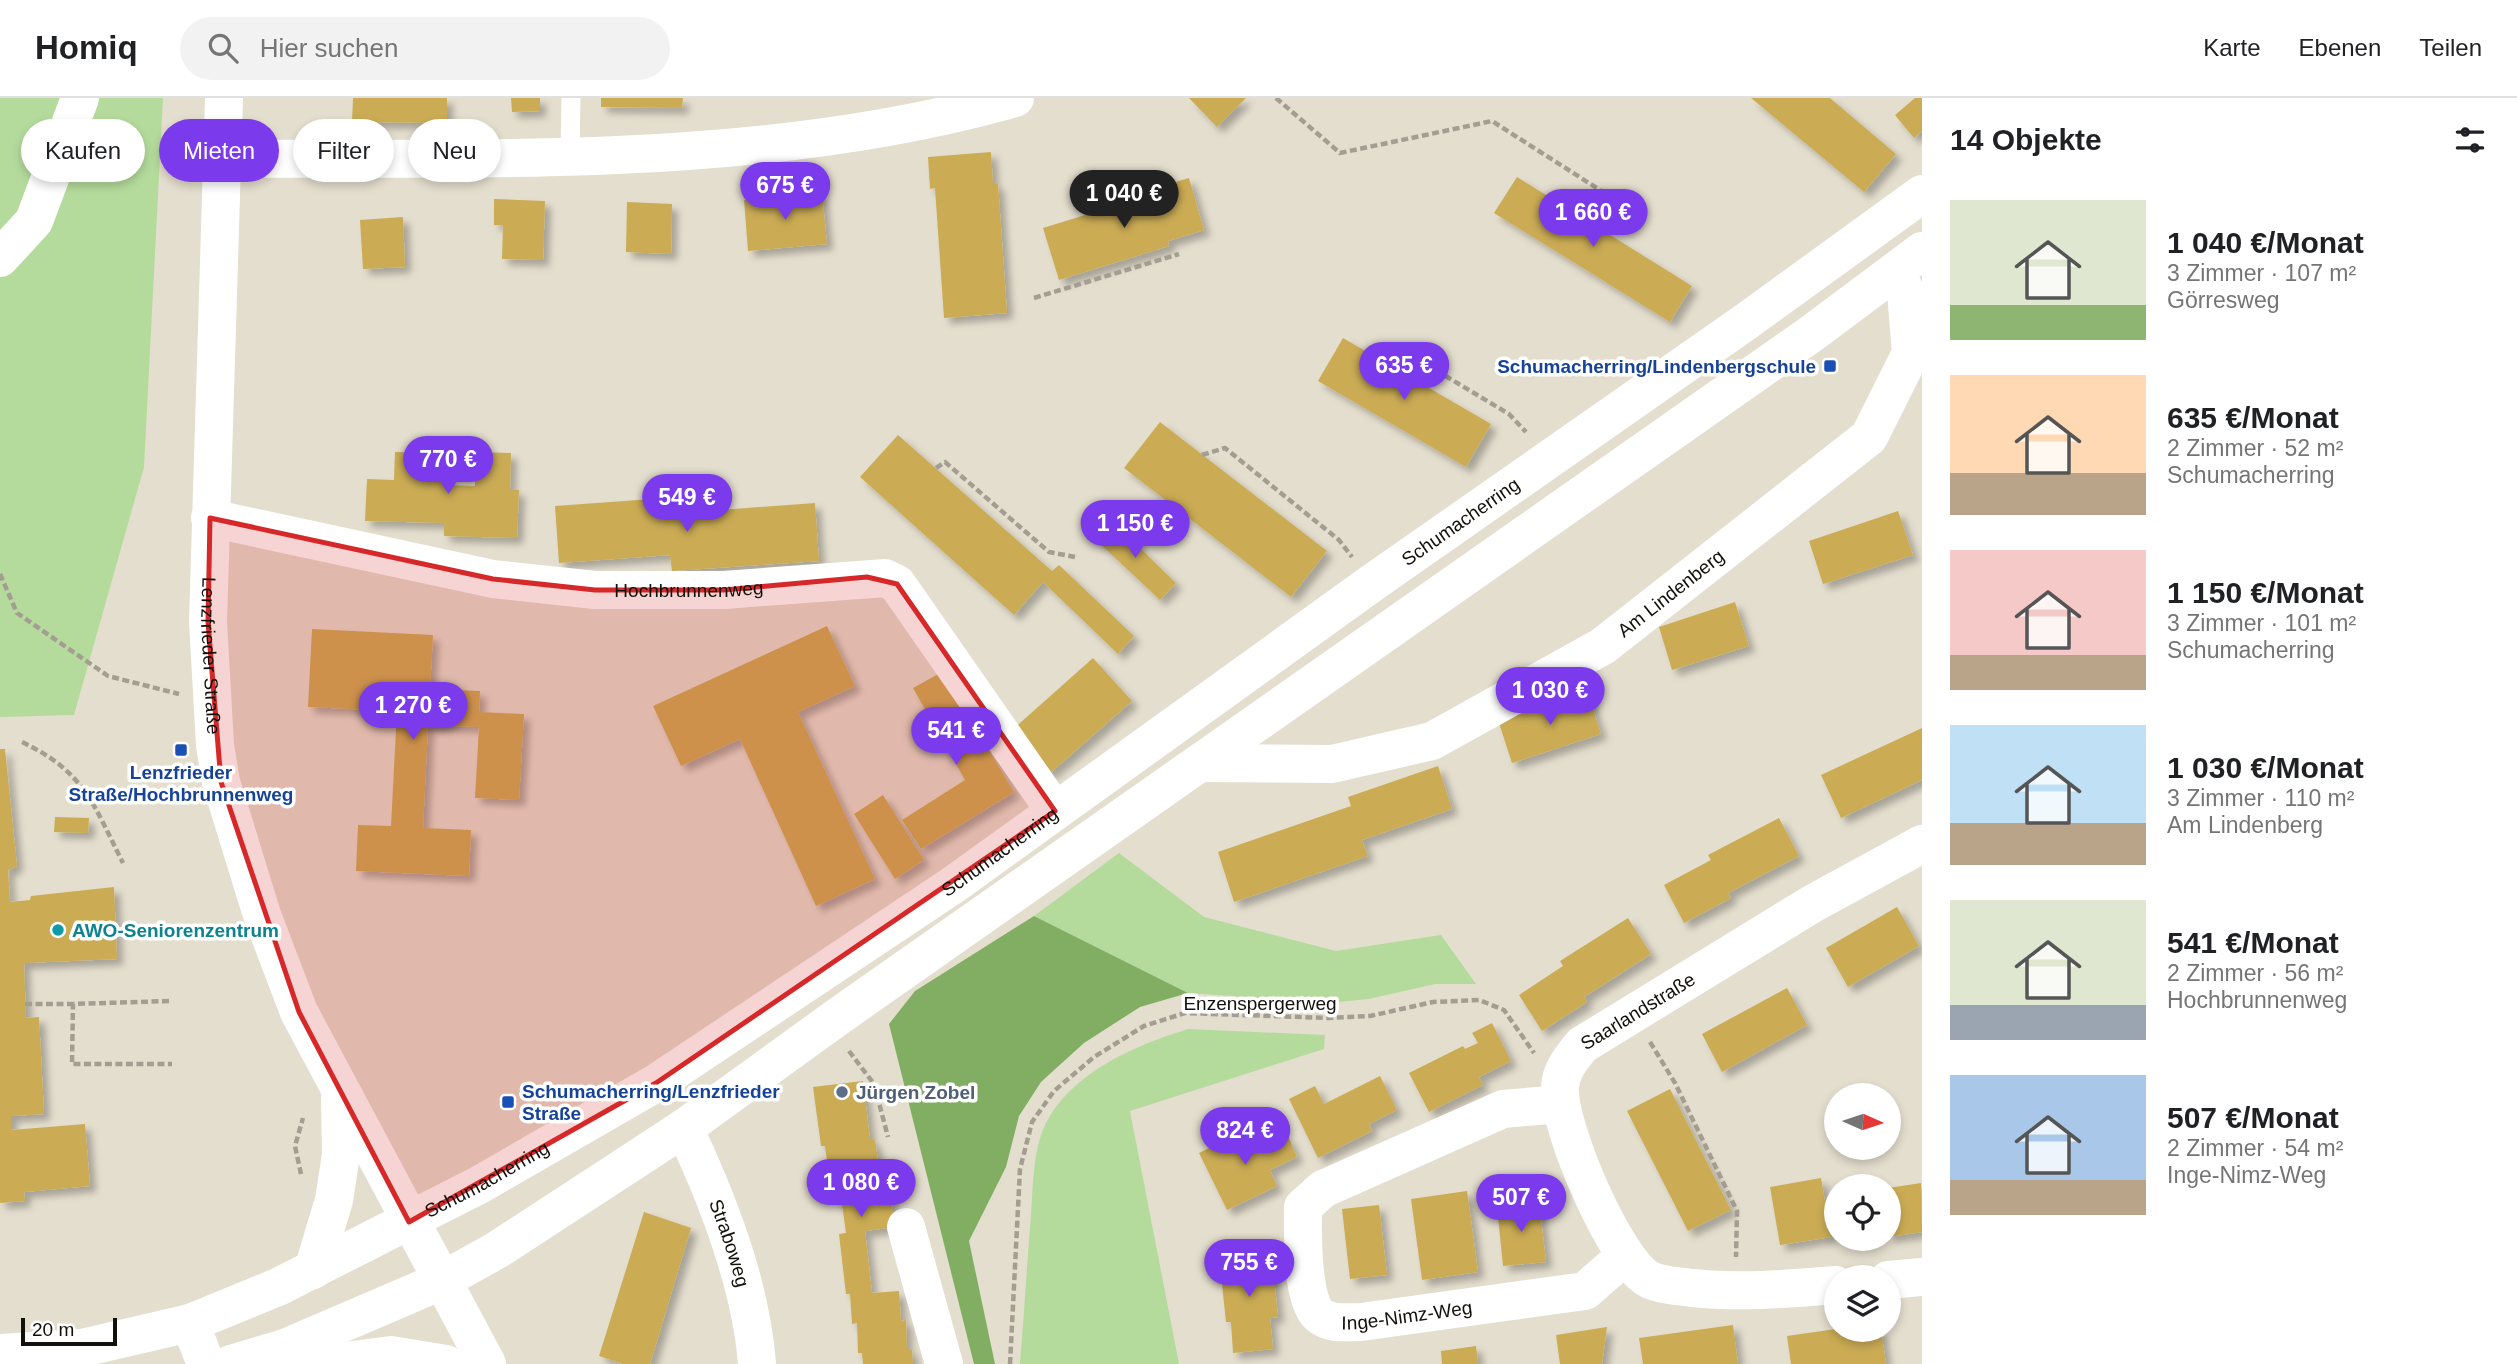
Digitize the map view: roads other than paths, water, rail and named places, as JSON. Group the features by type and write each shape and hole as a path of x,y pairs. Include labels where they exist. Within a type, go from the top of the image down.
{"street":[{"path":"0,258 34,221 80,98"},
{"name":"Lenzfrieder Straße","path":"223,119 224,98"},
{"path":"279,158 570,154 777,143 886,126 1014,98"},
{"name":"Lenzfrieder Straße","path":"221,182 208,622 212,703 221,782 262,915 299,1012 409,1222 488,1364"},
{"name":"Schumacherring","path":"0,1353 82,1348 190,1323 313,1269 409,1222 656,1083 953,885 1372,583 1922,194"},
{"path":"231,1364 285,1348 441,1280 497,1250 684,1128 1909,261"},
{"name":"Am Lindenberg","path":"1202,763 1332,764 1432,741 1603,646 1869,437 1911,353 1906,293 1909,261"},
{"name":"Hochbrunnenweg","path":"210,517 493,579 595,590 724,590 885,578 897,584 1055,811"},
{"name":"Saarlandstraße","path":"1561,1095 1564,1068 1582,1045 1812,904 1922,844"},
{"path":"313,1269 336,1188 341,1154 340,1093"},
{"path":"1561,1095 1565,1130 1578,1161 1637,1268 1735,1293 1824,1286"},
{"name":"Inge-Nimz-Weg","path":"1561,1095 1503,1110 1323,1189 1303,1208 1309,1299 1319,1315 1334,1322 1362,1322 1585,1291 1637,1268"},
{"name":"Straboweg","path":"684,1128 735,1258 755,1339 757,1364"},
{"path":"906,1227 944,1364"},
{"path":"1901,1279 1922,1277"},
{"path":"190,1323 206,1364"},
{"path":"285,1348 322,1364 391,1355 446,1364"}],"lane":[{"path":"570,154 571,98"}],"place":[{"name":"Schumacherring/Lindenbergschule","path":"1830,366"},
{"name":"Lenzfrieder Straße/Hochbrunnenweg","path":"181,750"},
{"name":"AWO-Seniorenzentrum","path":"58,930"},
{"name":"Jürgen Zobel","path":"842,1092"},
{"name":"Schumacherring/Lenzfrieder Straße","path":"508,1102"}]}
